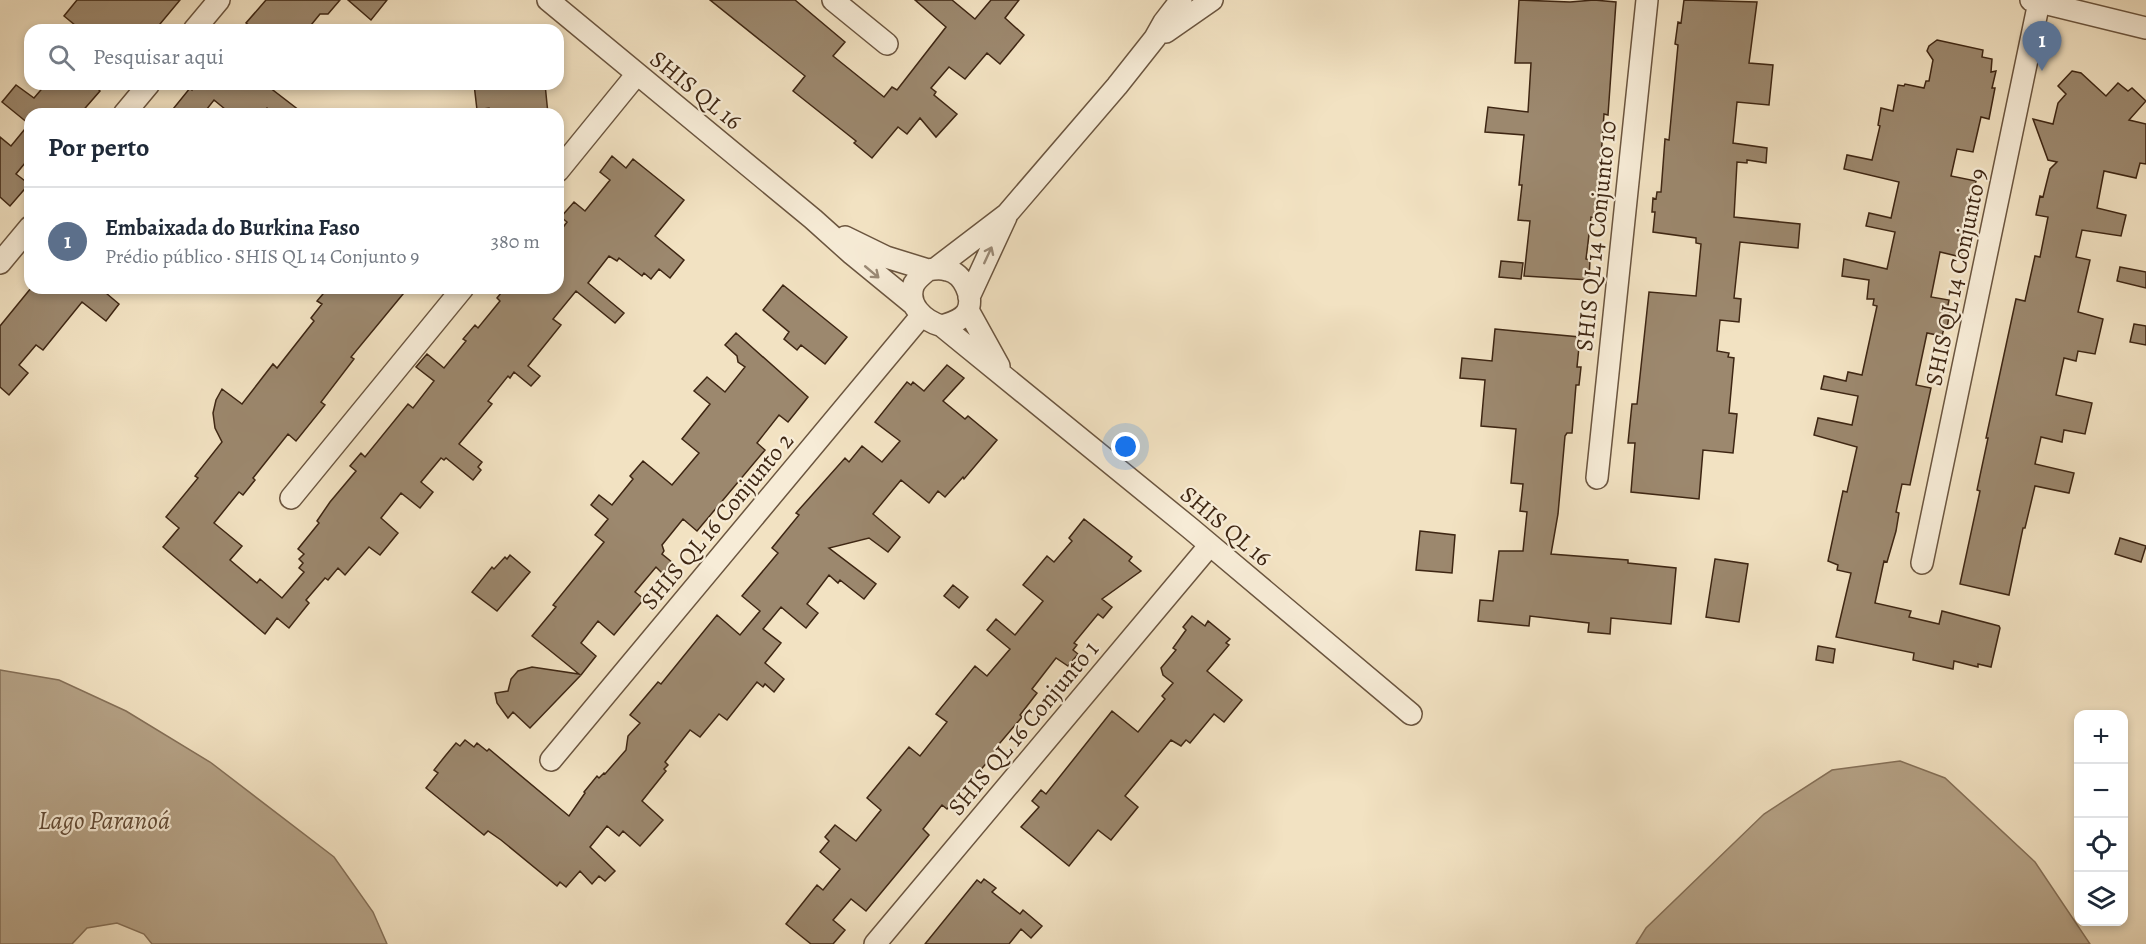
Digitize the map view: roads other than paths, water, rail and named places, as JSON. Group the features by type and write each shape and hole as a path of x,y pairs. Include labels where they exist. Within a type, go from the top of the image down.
{"street":[{"path":"199,24 219,0"},
{"name":"SHIS QL 16","path":"548,0 813,219 917,310"},
{"path":"833,0 887,44"},
{"path":"1007,214 969,304 954,323 942,326 917,310 914,284 1007,214 1117,86 1155,38 1181,0"},
{"path":"1155,38 1212,0"},
{"name":"SHIS QL 14 Conjunto 10","path":"1597,478 1647,0"},
{"path":"2035,1 2146,28"},
{"name":"SHIS QL 14 Conjunto 9","path":"1922,563 2035,1"},
{"path":"564,164 637,74"},
{"path":"129,108 144,90"},
{"name":"SHIS QL 16","path":"813,219 870,250 931,270"},
{"path":"0,262 24,233"},
{"path":"931,270 947,270 954,273 964,283 969,304"},
{"path":"291,498 458,294"},
{"name":"SHIS QL 16","path":"969,304 983,340 1007,379"},
{"name":"SHIS QL 16 Conjunto 2","path":"551,760 917,310"},
{"name":"SHIS QL 16","path":"942,326 1210,545 1411,714"},
{"name":"SHIS QL 16 Conjunto 1","path":"876,944 1210,545"}],"water":[{"name":"Lago Paranoá","path":"0,670 59,680 126,711 210,762 334,857 373,912 387,944 152,944 144,934 117,923 87,928 72,944 0,944"},
{"path":"1900,761 1945,778 2035,862 2074,920 2074,926 2078,926 2090,944 1636,944 1646,928 1764,814 1832,770"}],"place":[{"name":"Embaixada do Burkina Faso","path":"2042,71"}]}
